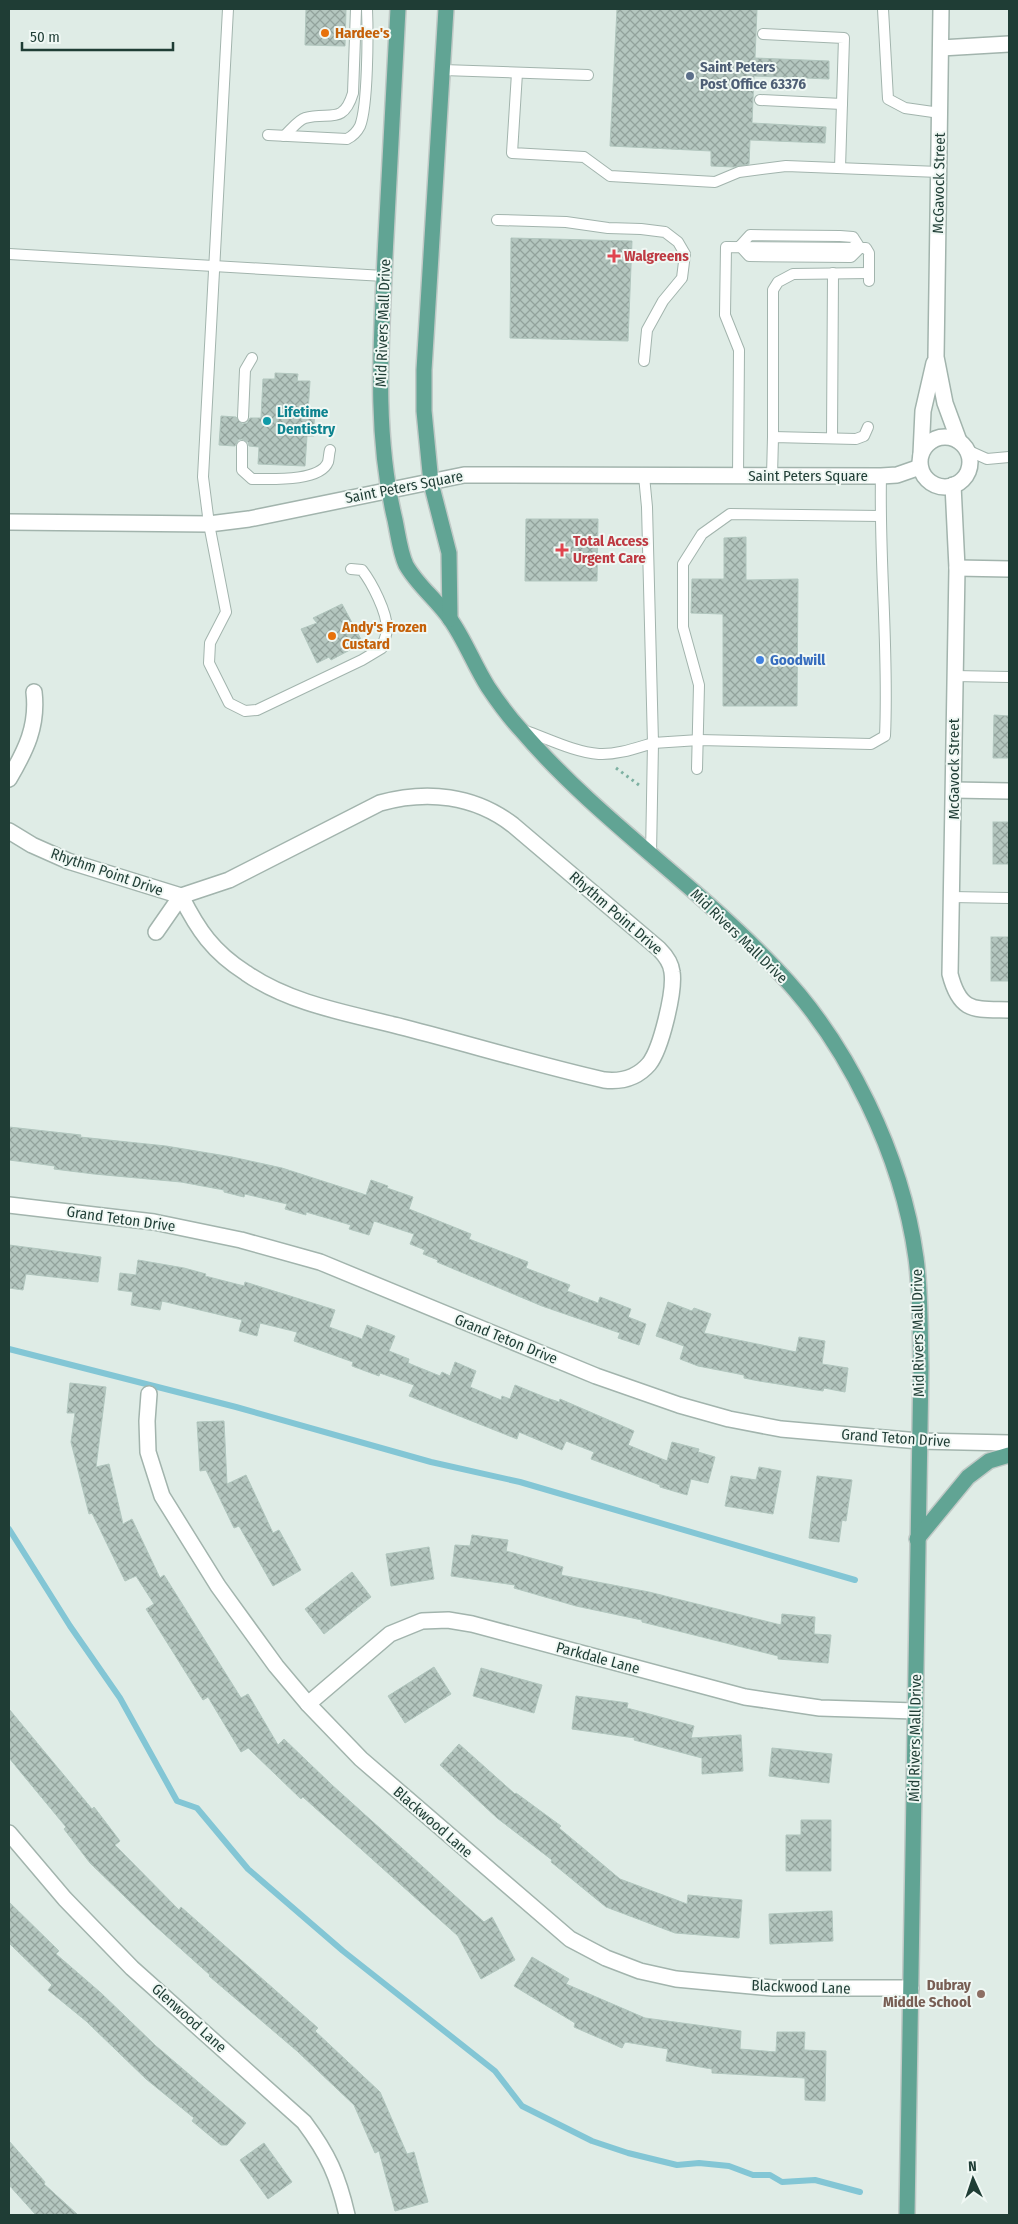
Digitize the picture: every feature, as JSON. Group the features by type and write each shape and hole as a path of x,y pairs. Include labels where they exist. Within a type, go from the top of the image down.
{"main road":[{"name":"Mid Rivers Mall Drive","path":"398,9 384,276 380,428 388,491 406,564 450,619 488,687 519,728 575,787 777,970 812,1012 853,1076 869,1107 894,1166 907,1212 916,1255 920,1293 907,2215"},
{"name":"Mid Rivers Mall Drive","path":"446,9 424,370 424,411 431,483 449,553 450,619"},
{"path":"917,1539 968,1477 989,1461 1009,1455"}],"street":[{"name":"McGavock Street","path":"941,9 936,357 945,402 963,446"},
{"path":"941,48 1009,44"},
{"name":"McGavock Street","path":"921,462 923,412 936,357"},
{"path":"948,437 963,446 969,462 967,473 953,485 936,485 926,478 921,462 926,445 936,438 948,437"},
{"name":"Saint Peters Square","path":"9,522 209,524 249,519 431,483 464,474 881,476 897,475 921,462"},
{"name":"McGavock Street","path":"953,485 957,568 950,974 960,1001 982,1010 1009,1010"},
{"path":"957,568 1009,569"},
{"path":"9,779 25,751 33,732 36,712 34,692"},
{"path":"954,790 1009,791"},
{"name":"Rhythm Point Drive","path":"9,831 32,845 68,861 181,896 229,880 380,803 416,796 443,796 479,805 513,824 663,953 672,970 672,990 657,1048 649,1064 631,1078 604,1080 327,1007 276,990 244,972 210,945 197,928 181,896"},
{"path":"156,932 181,896"},
{"name":"Grand Teton Drive","path":"9,1205 154,1222 241,1240 320,1262 596,1376 679,1405 729,1419 781,1429 919,1441 1009,1443"},
{"name":"Blackwood Lane","path":"149,1394 147,1421 148,1452 162,1496 218,1586 276,1666 308,1704 361,1760 562,1933 606,1958 640,1971 676,1979 773,1988 911,1988"},
{"name":"Parkdale Lane","path":"308,1704 390,1634 422,1621 448,1620 472,1624 745,1697 820,1708 915,1711"},
{"name":"Glenwood Lane","path":"9,1832 65,1899 132,1968 304,2122 325,2150 341,2187 347,2215"}],"lane":[{"path":"228,9 203,477 209,524 226,612 210,643 209,663 229,702 245,711 257,710 362,660 382,648 387,629 381,607 371,582 362,570 351,569"},
{"path":"284,136 304,118 335,116 349,106 353,93 356,9"},
{"path":"268,135 347,140 355,134 361,124 365,89 367,9"},
{"path":"883,9 888,99 905,108 940,113"},
{"path":"763,34 844,38 840,168"},
{"path":"443,70 588,75"},
{"path":"517,73 512,153 584,157 610,176 715,182 738,172 786,166 939,172"},
{"path":"760,100 842,104"},
{"path":"497,220 566,222 608,228 641,229 665,232 678,242 685,254 682,278 663,301 646,330 644,362"},
{"path":"738,476 739,350 737,340 726,322 726,247 740,246 750,236 853,237 860,248 868,250 869,277 833,273 793,274 778,282 773,290 772,476"},
{"path":"740,246 748,256 851,257 860,248"},
{"path":"9,254 384,276"},
{"path":"832,438 833,273"},
{"path":"243,418 245,370 252,358"},
{"path":"773,437 861,438 868,427"},
{"path":"242,446 242,470 252,479 305,476 320,470 328,463 330,450"},
{"path":"963,446 987,458 1009,458"},
{"path":"644,476 647,507 653,743 651,855"},
{"path":"519,728 577,749 599,754 626,751 653,743 699,740 871,744 885,736 888,683 880,516 881,476"},
{"path":"697,769 699,685 683,627 683,564 702,534 730,514 880,516"},
{"path":"954,676 1009,677"},
{"path":"951,897 1009,898"}],"path":[{"path":"613,766 639,785"}],"building":[{"name":"Hardee's","path":"306,9 346,9 345,46 305,45"},
{"path":"617,9 757,9 755,58 829,61 829,79 754,76 752,123 826,127 825,143 750,140 749,164 734,167 711,166 711,151 610,146"},
{"name":"Walgreens","path":"511,238 632,241 628,341 510,338"},
{"name":"Lifetime Dentistry","path":"275,373 298,374 297,381 310,381 308,412 315,412 314,436 307,436 305,466 258,464 259,447 249,446 248,442 242,439 238,440 235,446 219,445 221,416 236,417 242,424 247,423 250,418 261,418 263,379 275,379"},
{"name":"Total Access Urgent Care","path":"526,519 598,519 597,581 525,581"},
{"name":"Goodwill","path":"746,537 746,580 798,579 797,706 723,706 723,614 691,613 692,579 724,579 724,538"},
{"name":"Andy's Frozen Custard","path":"342,604 363,643 331,660 329,657 317,663 301,629 317,623 313,618"},
{"path":"994,715 1009,716 1009,758 993,758"},
{"path":"993,822 1009,822 1009,864 993,864"},
{"path":"991,937 1009,937 1009,981 991,981"},
{"path":"9,1127 166,1146 232,1157 282,1168 366,1195 371,1180 413,1197 409,1209 471,1234 469,1239 528,1262 526,1268 570,1285 567,1291 598,1303 600,1297 631,1309 628,1317 646,1324 639,1345 618,1338 620,1333 542,1306 437,1262 438,1260 423,1254 425,1250 410,1244 414,1234 374,1221 369,1235 349,1229 351,1225 306,1212 306,1215 285,1209 287,1204 245,1194 244,1197 224,1192 224,1190 181,1182 54,1169 55,1166 9,1160"},
{"path":"9,1245 101,1257 98,1282 26,1274 23,1290 9,1288"},
{"path":"138,1260 184,1268 206,1274 205,1276 244,1286 245,1282 335,1310 329,1327 362,1339 367,1325 395,1336 389,1351 409,1359 408,1363 440,1376 442,1372 450,1376 455,1362 476,1371 470,1387 501,1400 502,1396 510,1399 515,1385 559,1402 560,1399 634,1431 628,1445 667,1461 672,1442 699,1449 698,1452 715,1457 708,1483 691,1479 687,1495 660,1487 660,1485 591,1459 594,1452 566,1441 562,1450 519,1432 517,1439 409,1396 414,1385 380,1373 379,1376 352,1366 353,1362 294,1341 297,1332 260,1323 257,1336 239,1331 242,1320 162,1301 160,1310 131,1305 133,1292 118,1290 120,1273 136,1275"},
{"path":"668,1302 692,1311 694,1308 711,1314 704,1333 796,1352 799,1337 825,1341 822,1364 848,1368 845,1392 824,1388 823,1391 744,1378 744,1375 698,1366 680,1359 684,1346 656,1336"},
{"path":"70,1383 106,1387 96,1467 109,1464 123,1524 132,1519 160,1578 164,1575 241,1698 248,1694 278,1745 284,1739 332,1785 484,1922 492,1917 515,1960 481,1979 458,1936 303,1797 301,1799 248,1748 241,1752 208,1697 203,1700 146,1609 154,1604 136,1576 125,1581 92,1513 89,1514 71,1442 75,1413 67,1413"},
{"path":"224,1421 227,1484 246,1475 273,1533 279,1530 301,1570 273,1586 239,1526 234,1528 206,1470 200,1471 197,1422"},
{"path":"759,1467 781,1471 773,1514 725,1506 731,1476 756,1480"},
{"path":"817,1476 852,1480 846,1521 842,1520 839,1542 809,1538"},
{"path":"472,1535 508,1540 506,1551 563,1567 561,1575 649,1592 781,1625 782,1614 815,1617 814,1634 831,1635 828,1663 778,1659 778,1656 642,1622 642,1620 576,1606 514,1588 515,1585 451,1576 455,1545 470,1546"},
{"path":"429,1547 434,1579 391,1586 386,1554"},
{"path":"352,1572 371,1597 324,1634 305,1609"},
{"path":"434,1667 451,1694 405,1723 388,1696"},
{"path":"481,1668 542,1685 534,1713 473,1696"},
{"path":"576,1696 628,1703 627,1708 694,1726 691,1738 741,1735 743,1771 702,1774 702,1758 634,1740 635,1738 572,1729"},
{"path":"9,1709 92,1809 94,1807 120,1841 115,1845 179,1910 181,1907 318,2028 315,2031 380,2092 407,2154 414,2152 428,2202 395,2211 379,2151 375,2153 354,2105 297,2051 209,1976 90,1863 64,1829 66,1827 9,1758"},
{"path":"459,1744 515,1794 561,1826 559,1828 620,1879 687,1904 688,1895 742,1900 739,1938 675,1933 606,1907 551,1862 552,1860 497,1818 440,1765"},
{"path":"772,1748 832,1754 829,1783 769,1776"},
{"path":"801,1820 831,1820 831,1871 786,1871 786,1835 801,1835"},
{"path":"9,1902 59,1951 56,1954 101,1993 156,2046 246,2123 227,2145 221,2145 192,2121 194,2118 146,2079 86,2021 48,1990 52,1985 9,1943"},
{"path":"832,1911 833,1941 770,1944 769,1914"},
{"path":"532,1957 569,1979 566,1984 645,2018 741,2031 740,2049 776,2052 777,2032 805,2032 804,2050 826,2051 825,2101 805,2100 805,2078 712,2073 712,2069 666,2061 668,2049 625,2042 622,2048 574,2027 575,2023 514,1986"},
{"path":"9,2141 45,2182 44,2184 78,2215 36,2215 9,2185"},
{"path":"264,2143 292,2182 268,2199 240,2160"}],"waterway":[{"path":"9,1349 236,1407 431,1462 520,1482 855,1580"},
{"path":"9,1529 70,1626 120,1698 177,1801 197,1808 248,1869 343,1951 495,2071 522,2106 592,2141 628,2153 677,2165 699,2163 729,2166 753,2175 770,2175 782,2182 815,2180 860,2192"}],"place":[{"name":"Hardee's","path":"325,33"},
{"name":"Saint Peters Post Office 63376","path":"690,76"},
{"name":"Walgreens","path":"614,256"},
{"name":"Lifetime Dentistry","path":"267,421"},
{"name":"Total Access Urgent Care","path":"562,550"},
{"name":"Andy's Frozen Custard","path":"332,636"},
{"name":"Goodwill","path":"760,660"},
{"name":"Dubray Middle School","path":"981,1994"}]}
